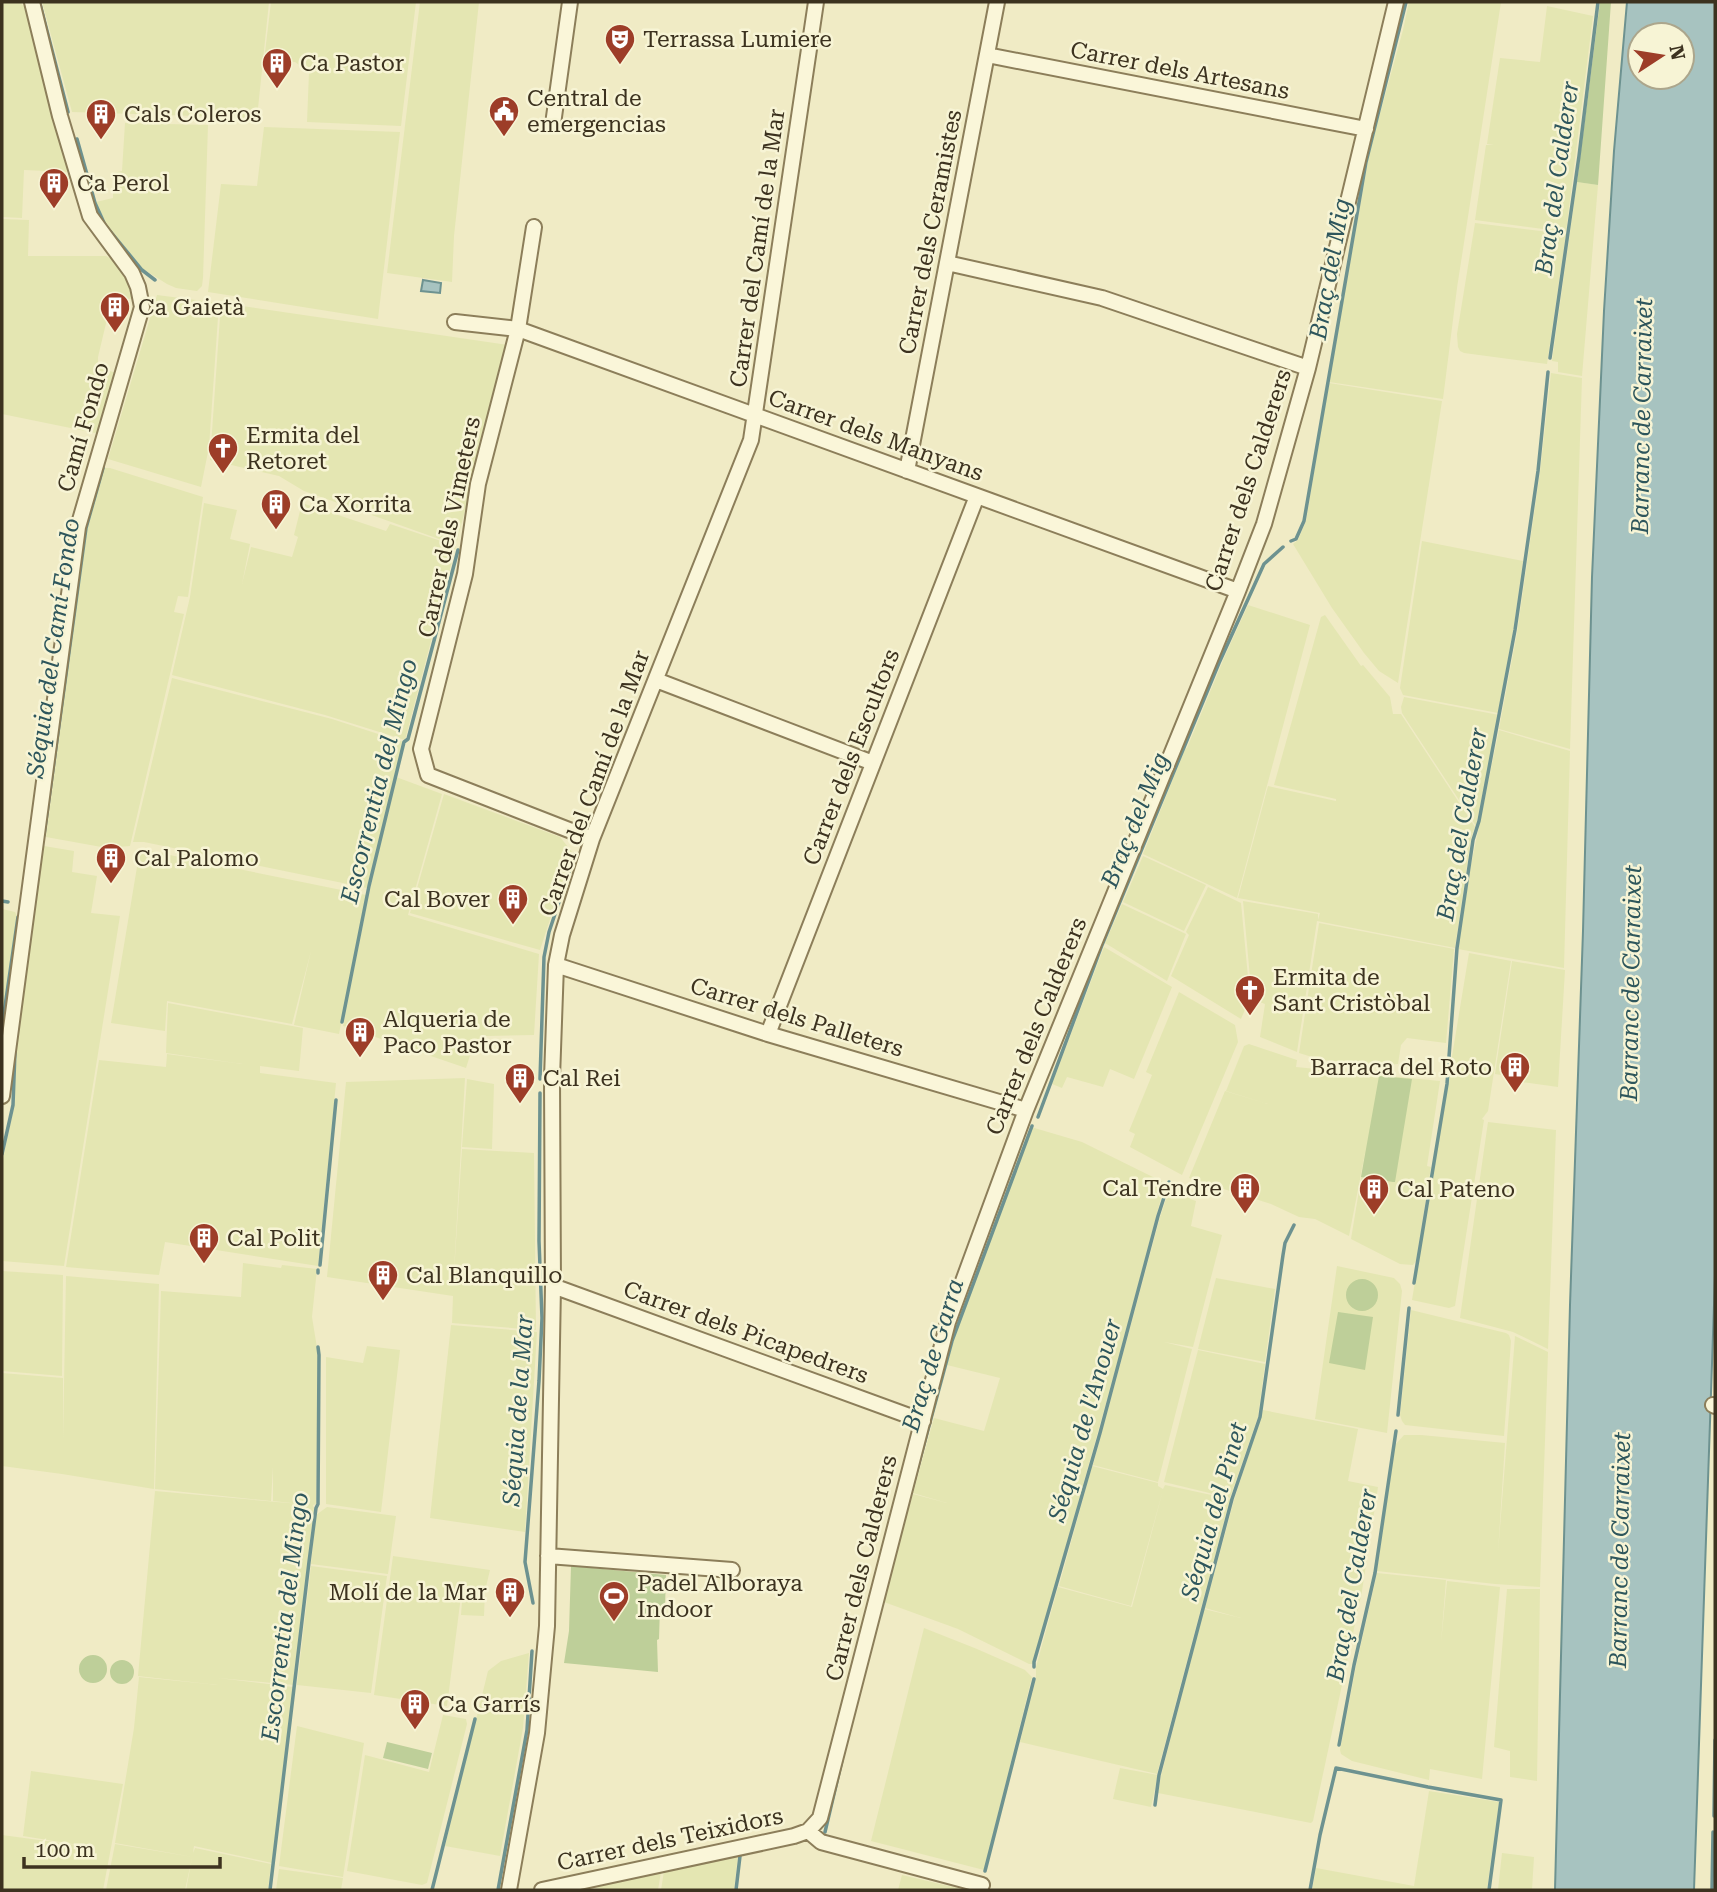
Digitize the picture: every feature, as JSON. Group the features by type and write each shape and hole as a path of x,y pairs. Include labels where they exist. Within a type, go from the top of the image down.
{"street":[{"name":"Camí Fondo","path":"2,1096 78,527 142,307 132,274 90,216 60,116 32,2"},
{"path":"553,124 570,2"},
{"name":"Carrer del Camí de la Mar","path":"509,1890 537,1733 547,1626 553,1286 552,1079 556,965 562,935 592,839 751,440 816,2"},
{"name":"Carrer dels Ceramistes","path":"907,471 997,2"},
{"name":"Carrer dels Calderers","path":"808,1830 820,1818 948,1322 1026,1110 1264,524 1308,368 1396,2"},
{"name":"Carrer dels Artesans","path":"986,55 1366,129"},
{"name":"Carrer dels Vimeters","path":"534,227 518,329 478,484 465,574 421,749 428,775 592,839"},
{"path":"947,264 1102,298 1308,368"},
{"name":"Carrer dels Manyans","path":"456,322 518,329 1238,592"},
{"name":"Carrer dels Escultors","path":"768,1034 977,496"},
{"path":"656,680 873,763"},
{"name":"Carrer dels Palleters","path":"556,965 768,1034 1026,1110"},
{"name":"Carrer dels Picapedrers","path":"553,1286 923,1421"},
{"path":"548,1556 732,1570"},
{"path":"808,1830 821,1842 982,1885"},
{"name":"Carrer dels Teixidors","path":"542,1890 794,1836 808,1830"}],"green space":[{"path":"2,2 19,2 25,7 70,172 24,170 22,218 2,217"},
{"path":"42,2 269,2 257,118 72,112"},
{"path":"271,2 416,2 401,126 307,122 309,72 295,62 264,61"},
{"path":"420,2 479,2 454,236 452,282 387,273"},
{"path":"1409,2 1501,2 1457,288 1443,399 1329,382 1370,150"},
{"path":"1600,2 1611,2 1598,185 1577,182"},
{"path":"1547,6 1593,16 1566,232 1475,220 1486,145 1494,145 1487,144 1500,58 1540,62"},
{"path":"125,123 208,125 203,278 202,286 197,291 176,288 143,269 107,225 96,202 113,198 113,173 122,171"},
{"path":"264,127 400,132 378,319 208,292 221,184 257,186"},
{"path":"1577,182 1598,185 1582,376 1558,372 1558,362 1552,361"},
{"path":"2,219 29,220 28,256 106,256 115,261 130,282 135,299 112,298 98,357 98,365 102,369 117,373 99,431 95,433 2,414"},
{"path":"1475,223 1566,234 1547,364 1460,351 1457,334"},
{"path":"157,295 219,303 209,447 201,487 108,459"},
{"path":"221,303 508,345 456,545 304,491 279,476 210,460"},
{"path":"1551,373 1582,378 1570,749 1499,729 1517,633"},
{"path":"1329,383 1442,401 1398,683 1379,671 1364,653 1332,608 1293,544 1298,540 1306,521"},
{"path":"104,468 203,497 188,597 178,596 174,612 184,614 130,846 107,848 46,837 87,528"},
{"path":"204,503 237,510 230,539 250,544 242,584 251,547 292,557 298,537 294,535 302,503 386,531 390,524 456,546 405,740 325,715 172,675 190,597"},
{"path":"1422,541 1523,561 1498,713 1403,695 1400,688"},
{"path":"1248,605 1310,625 1237,898 1143,854"},
{"path":"1325,615 1361,666 1363,665 1390,697 1393,714 1401,714 1475,827 1471,838 1455,948 1317,921 1297,1052 1260,1037 1265,1004 1252,999 1243,901 1318,914 1318,920 1320,913 1238,898 1268,786 1336,801 1274,785 1321,617"},
{"path":"172,678 332,719 403,742 367,888 144,842 133,842"},
{"path":"1404,697 1499,715 1476,826 1402,713"},
{"path":"1499,730 1570,751 1564,968 1458,949 1471,865"},
{"path":"396,777 442,794 408,915 539,954 534,1035 487,1036 480,1039 473,1046 466,1068 343,1026"},
{"path":"444,794 560,837 572,852 540,950 410,913"},
{"path":"44,846 74,851 72,872 97,876 91,913 120,916 64,1266 2,1261 2,1164 14,1107 18,1025"},
{"path":"140,849 366,895 339,1034 294,1025 311,951 292,1024 167,1001 165,1031 111,1023"},
{"path":"1143,856 1206,885 1184,931 1123,902"},
{"path":"1208,887 1241,903 1250,998 1241,1019 1171,976 1189,935 1186,932"},
{"path":"1122,904 1186,934 1167,981 1105,943"},
{"path":"2,909 15,912 17,916 2,1022"},
{"path":"1319,923 1454,949 1446,1043 1407,1038 1401,1045 1398,1064 1385,1065 1322,1060 1299,1053"},
{"path":"1104,947 1172,987 1134,1079 1110,1069 1103,1087 1067,1077 1062,1088 1052,1084"},
{"path":"1469,953 1511,961 1488,1111 1482,1119 1484,1120 1455,1306 1449,1308 1412,1300"},
{"path":"1512,961 1565,970 1558,1087 1514,1081 1514,1077 1495,1074"},
{"path":"1179,992 1235,1025 1238,1042 1182,1175 1130,1147 1135,1134 1129,1131 1152,1075 1146,1072"},
{"path":"168,1003 303,1028 299,1071 260,1066 260,1073 336,1083 318,1266 165,1242 159,1275 66,1267 99,1060 166,1067 167,1054 243,1064 166,1053"},
{"path":"1249,1044 1297,1060 1296,1067 1440,1081 1427,1166 1431,1167 1416,1261 1413,1265 1400,1264 1351,1239 1366,1148 1349,1236 1315,1219 1299,1217 1271,1204 1189,1178 1225,1091 1268,1104 1226,1091 1244,1046"},
{"path":"1379,1076 1412,1079 1395,1182 1361,1177"},
{"path":"465,1078 453,1288 462,1149 534,1153 536,1330 452,1323 453,1296 327,1277 346,1082"},
{"path":"467,1079 494,1084 492,1149 462,1147"},
{"path":"1488,1122 1556,1130 1548,1349 1513,1332 1460,1318"},
{"path":"1031,1127 1082,1142 1165,1183 1033,1664 1029,1664 958,1629 882,1599 913,1494 947,1503 913,1493 934,1418 984,1431 1000,1378 947,1365"},
{"path":"1171,1184 1192,1192 1190,1199 1196,1201 1191,1226 1222,1235 1193,1347 1164,1342 1192,1349 1158,1482 1093,1465"},
{"path":"243,1263 317,1269 312,1317 318,1354 316,1504 313,1505 294,1685 218,1678 293,1687 272,1863 194,1846 193,1853 195,1848 271,1864 268,1890 186,1890 192,1858 185,1890 106,1890 115,1844 193,1857 115,1843 134,1728 139,1677 218,1685 138,1676 155,1491 300,1504 273,1501 273,1467 271,1501 155,1489 161,1291 241,1297"},
{"path":"1337,1266 1394,1278 1400,1284 1402,1291 1387,1433 1315,1419"},
{"path":"2,1271 63,1275 62,1376 2,1371"},
{"path":"66,1276 159,1284 154,1489 2,1466 2,1373 63,1378 63,1439"},
{"path":"1216,1278 1275,1289 1265,1362 1198,1349"},
{"path":"1362,1279 1373,1284 1378,1295 1373,1306 1362,1311 1351,1306 1346,1295 1351,1284"},
{"path":"1411,1310 1509,1335 1511,1341 1504,1436 1405,1425 1402,1421 1400,1415"},
{"path":"1338,1312 1373,1317 1365,1370 1329,1363"},
{"path":"451,1325 537,1332 525,1532 430,1518"},
{"path":"1515,1336 1548,1352 1540,1587 1377,1571 1395,1445 1404,1435 1505,1443 1498,1553"},
{"path":"367,1346 400,1350 381,1512 326,1504 326,1357 363,1363"},
{"path":"1198,1350 1265,1364 1258,1417 1230,1498 1164,1482"},
{"path":"1263,1410 1358,1429 1348,1481 1378,1487 1362,1591 1311,1823 1158,1793 1204,1609 1241,1618 1205,1608 1234,1500"},
{"path":"1092,1466 1158,1483 1163,1489 1165,1485 1230,1499 1157,1774 1020,1742 1036,1678 1036,1667 1058,1587 1132,1607 1163,1490 1131,1606 1059,1586"},
{"path":"327,1507 396,1516 388,1574 311,1564 316,1515"},
{"path":"393,1556 490,1570 485,1591 484,1616 461,1615 462,1588 447,1706 374,1695"},
{"path":"311,1566 387,1576 371,1693 297,1685"},
{"name":"Padel Alboraya Indoor","path":"571,1566 666,1575 665,1607 660,1607 657,1640 658,1672 564,1663 569,1631"},
{"path":"1377,1573 1446,1580 1441,1643 1447,1581 1500,1587 1482,1779 1430,1769 1429,1780 1352,1761 1341,1754 1356,1666"},
{"path":"1507,1589 1540,1589 1537,1781 1510,1777 1510,1751 1494,1747"},
{"path":"924,1628 1025,1670 1032,1677 984,1870 871,1841"},
{"path":"529,1653 523,1728 500,1856 445,1846 488,1671 501,1661"},
{"path":"93,1655 103,1659 107,1669 103,1679 93,1683 83,1679 79,1669 83,1659"},
{"path":"122,1660 130,1664 134,1672 130,1680 122,1684 114,1680 110,1672 114,1664"},
{"path":"443,1715 466,1719 467,1724 427,1883 422,1885 347,1871 365,1755 429,1772"},
{"path":"297,1726 364,1743 343,1877 279,1866"},
{"path":"387,1742 432,1753 428,1769 383,1758"},
{"path":"1120,1768 1158,1775 1151,1807 1113,1799"},
{"path":"31,1771 123,1784 103,1890 2,1890 2,1835 91,1847 23,1836"},
{"path":"1429,1791 1499,1802 1487,1890 1312,1890 1316,1868 1414,1886"},
{"path":"1502,1853 1534,1857 1532,1890 1498,1890"},
{"path":"738,1855 734,1890 661,1890 664,1871"},
{"path":"279,1869 343,1878 341,1890 276,1890"},
{"path":"661,1872 658,1890 608,1890 585,1885"},
{"path":"902,1875 966,1890 898,1890"}],"water":[{"name":"Barranc de Carraixet","path":"1627,2 1715,2 1715,1276 1694,1890 1555,1890 1592,577 1604,311"},
{"path":"423,280 441,283 440,293 421,291"}],"waterway":[{"name":"Braç del Mig","path":"1291,541 1296,539 1304,521 1366,162 1406,2"},
{"name":"Braç del Calderer","path":"1550,358 1598,2"},
{"name":"Séquia del Camí Fondo","path":"40,4 68,112"},
{"name":"Séquia del Camí Fondo","path":"77,139 95,203 105,225 142,270 155,280"},
{"name":"Braç del Calderer","path":"1414,1283 1447,1084 1457,948 1473,840 1479,821 1515,630 1538,471 1548,372"},
{"name":"Séquia del Camí Fondo","path":"44,835 86,528 103,468"},
{"name":"Braç del Mig","path":"1038,1117 1102,945 1219,663 1264,564 1283,547"},
{"name":"Escorrentia del Mingo","path":"342,1022 369,886 404,742 408,739 458,550"},
{"name":"Séquia de la Mar","path":"540,1079 544,957 549,932 575,854"},
{"path":"2,901 8,902"},
{"path":"2,1027 18,917"},
{"name":"Séquia del Camí Fondo","path":"2,1154 13,1105 15,1051"},
{"name":"Séquia de la Mar","path":"533,1603 525,1562 542,1318 539,1241 540,1093"},
{"name":"Escorrentia del Mingo","path":"320,1265 336,1100"},
{"name":"Braç de Garra","path":"911,1492 952,1341 1032,1126"},
{"name":"Séquia de l'Anouer","path":"1034,1667 1169,1182"},
{"name":"Séquia del Pinet","path":"1155,1805 1159,1775 1232,1499 1260,1417 1285,1243 1294,1225"},
{"name":"Braç del Calderer","path":"1398,1415 1409,1308"},
{"name":"Escorrentia del Mingo","path":"270,1890 318,1504 318,1347"},
{"name":"Braç del Calderer","path":"1339,1745 1375,1573 1396,1431"},
{"name":"Séquia de la Mar","path":"498,1890 527,1730 532,1651"},
{"name":"Séquia de l'Anouer","path":"985,1871 1034,1679"},
{"path":"432,1890 475,1719"},
{"path":"1714,1816 1715,1740"},
{"name":"Braç de Garra","path":"825,1832 842,1760"},
{"path":"1310,1890 1336,1768 1501,1800 1489,1890"},
{"path":"1712,1890 1713,1832"},
{"name":"Braç de Garra","path":"736,1890 740,1856"}],"place":[{"name":"Terrassa Lumiere","path":"620,66"},
{"name":"Ca Pastor","path":"277,90"},
{"name":"Central de emergencias","path":"504,138"},
{"name":"Cals Coleros","path":"101,141"},
{"name":"Ca Perol","path":"54,210"},
{"name":"Ca Gaietà","path":"115,334"},
{"name":"Ermita del Retoret","path":"223,475"},
{"name":"Ca Xorrita","path":"276,531"},
{"name":"Cal Palomo","path":"111,885"},
{"name":"Cal Bover","path":"513,926"},
{"name":"Ermita de Sant Cristòbal","path":"1250,1017"},
{"name":"Alqueria de Paco Pastor","path":"360,1059"},
{"name":"Barraca del Roto","path":"1515,1094"},
{"name":"Cal Rei","path":"520,1105"},
{"name":"Cal Tendre","path":"1245,1215"},
{"name":"Cal Pateno","path":"1374,1216"},
{"name":"Cal Polit","path":"204,1265"},
{"name":"Cal Blanquillo","path":"383,1302"},
{"name":"Molí de la Mar","path":"510,1619"},
{"name":"Padel Alboraya Indoor","path":"614,1623"},
{"name":"Ca Garrís","path":"415,1731"}]}
